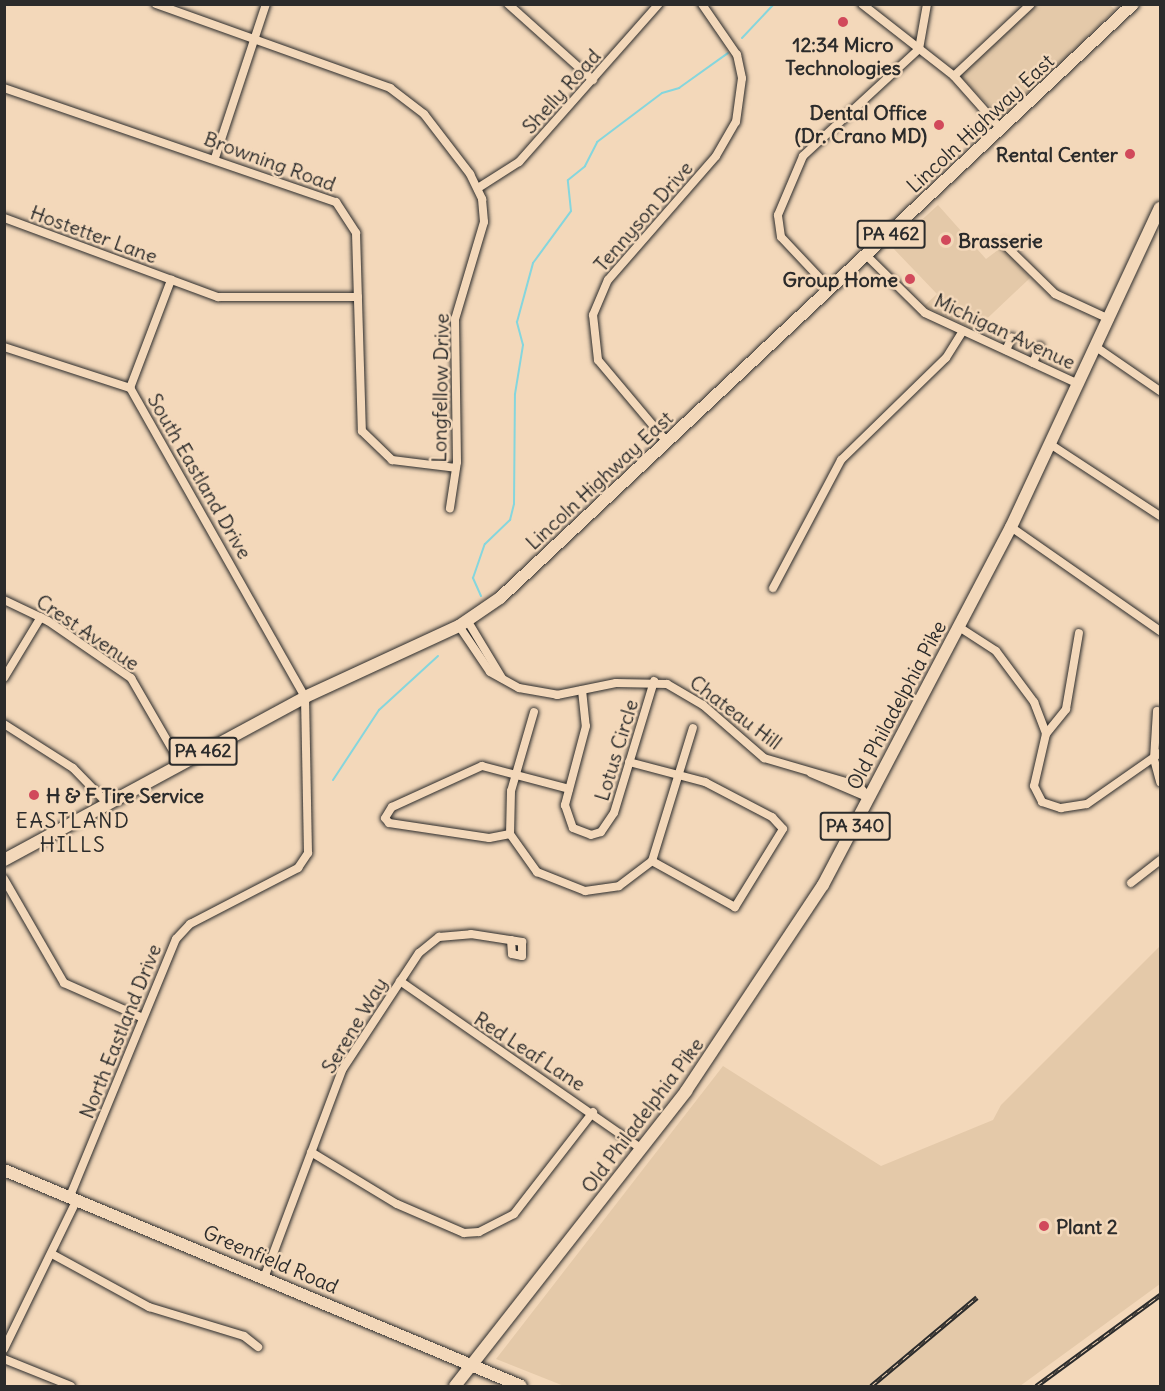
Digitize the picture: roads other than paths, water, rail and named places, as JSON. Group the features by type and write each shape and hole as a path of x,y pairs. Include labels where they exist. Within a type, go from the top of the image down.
{"main road":[{"name":"Lincoln Highway East","path":"4,860 305,697 463,623 524,578 1002,130 1127,6"},
{"name":"Old Philadelphia Pike","path":"456,1386 642,1149 806,912 869,798 1011,527 1161,208"},
{"name":"Greenfield Road","path":"4,1170 521,1386"}],"street":[{"name":"Longfellow Drive","path":"156,4 362,75 406,99 441,133 478,188 484,222 455,319 456,468 450,508"},
{"path":"215,158 257,39 266,4"},
{"path":"508,4 593,80"},
{"name":"Shelly Road","path":"478,188 519,162 659,4"},
{"name":"Tennyson Drive","path":"667,442 598,360 593,315 608,280 716,156 736,122 742,78 736,55 702,4"},
{"path":"862,4 954,76 1002,130"},
{"path":"830,289 778,232 793,172 803,156 919,49 927,4"},
{"path":"954,76 1031,4"},
{"name":"Browning Road","path":"4,88 325,196 344,210 356,233 362,431 392,460 456,468"},
{"name":"Hostetter Lane","path":"4,218 171,280 240,300 358,297"},
{"path":"1004,244 1055,294 1109,319"},
{"name":"Michigan Avenue","path":"867,256 912,304 963,331 1079,384"},
{"path":"130,388 171,280"},
{"path":"773,588 841,460 946,358 963,331"},
{"path":"1006,350 1012,337"},
{"path":"1033,363 1040,346"},
{"path":"1096,346 1161,391"},
{"name":"South Eastland Drive","path":"4,347 130,388 305,697"},
{"path":"1050,444 1161,516"},
{"path":"1011,527 1161,631"},
{"name":"Crest Avenue","path":"4,600 41,617 140,687 180,763"},
{"path":"4,678 41,617"},
{"name":"Chateau Hill","path":"463,623 502,678 540,696 654,681 683,690 764,758 859,786 869,798"},
{"path":"959,627 1006,661 1031,694 1046,734"},
{"path":"1079,633 1066,709 1046,734 1035,794 1053,807 1087,804 1157,756"},
{"name":"Lotus Circle","path":"582,690 586,726 568,789 566,817 573,828 591,835 601,832 614,813 654,681"},
{"name":"North Eastland Drive","path":"4,1349 52,1254 143,1018 182,931 306,860 305,697"},
{"path":"1157,711 1157,756 1161,782"},
{"path":"534,712 516,774 507,817 510,834 537,872 585,891 619,885 652,861 693,728"},
{"path":"4,724 73,768 107,803"},
{"path":"629,762 705,782 772,818 783,830 735,907 652,861"},
{"path":"510,834 489,838 389,823 385,818 392,807 473,768 489,765 568,789"},
{"path":"1131,883 1161,860"},
{"path":"4,879 64,983 143,1018"},
{"name":"Serene Way","path":"264,1278 342,1070 400,981 439,937 471,934 511,940"},
{"name":"Red Leaf Lane","path":"400,981 501,1056 593,1112 642,1149"},
{"path":"311,1152 397,1204 464,1233 479,1232 514,1214 593,1112"},
{"path":"52,1254 167,1316 244,1336 258,1347"},
{"path":"4,1359 71,1386"}],"waterway":[{"path":"742,38 774,4"},
{"path":"481,596 473,578 485,544 510,520 514,504 515,394 523,345 517,322 533,263 571,211 568,180 585,166 597,142 662,93 679,88 728,53"},
{"path":"333,780 379,710 438,656"}],"railway":[{"path":"1036,1386 1160,1295"},
{"path":"871,1386 977,1297"}],"place":[{"name":"12:34 Micro Technologies","path":"843,22"},
{"name":"Dental Office (Dr. Crano MD)","path":"939,125"},
{"name":"Rental Center","path":"1130,154"},
{"name":"Brasserie","path":"946,240"},
{"name":"Group Home","path":"910,279"},
{"name":"H & F Tire Service","path":"34,795"},
{"name":"Plant 2","path":"1044,1226"}],"district":[{"name":"EASTLAND HILLS","path":"73,833"}]}
